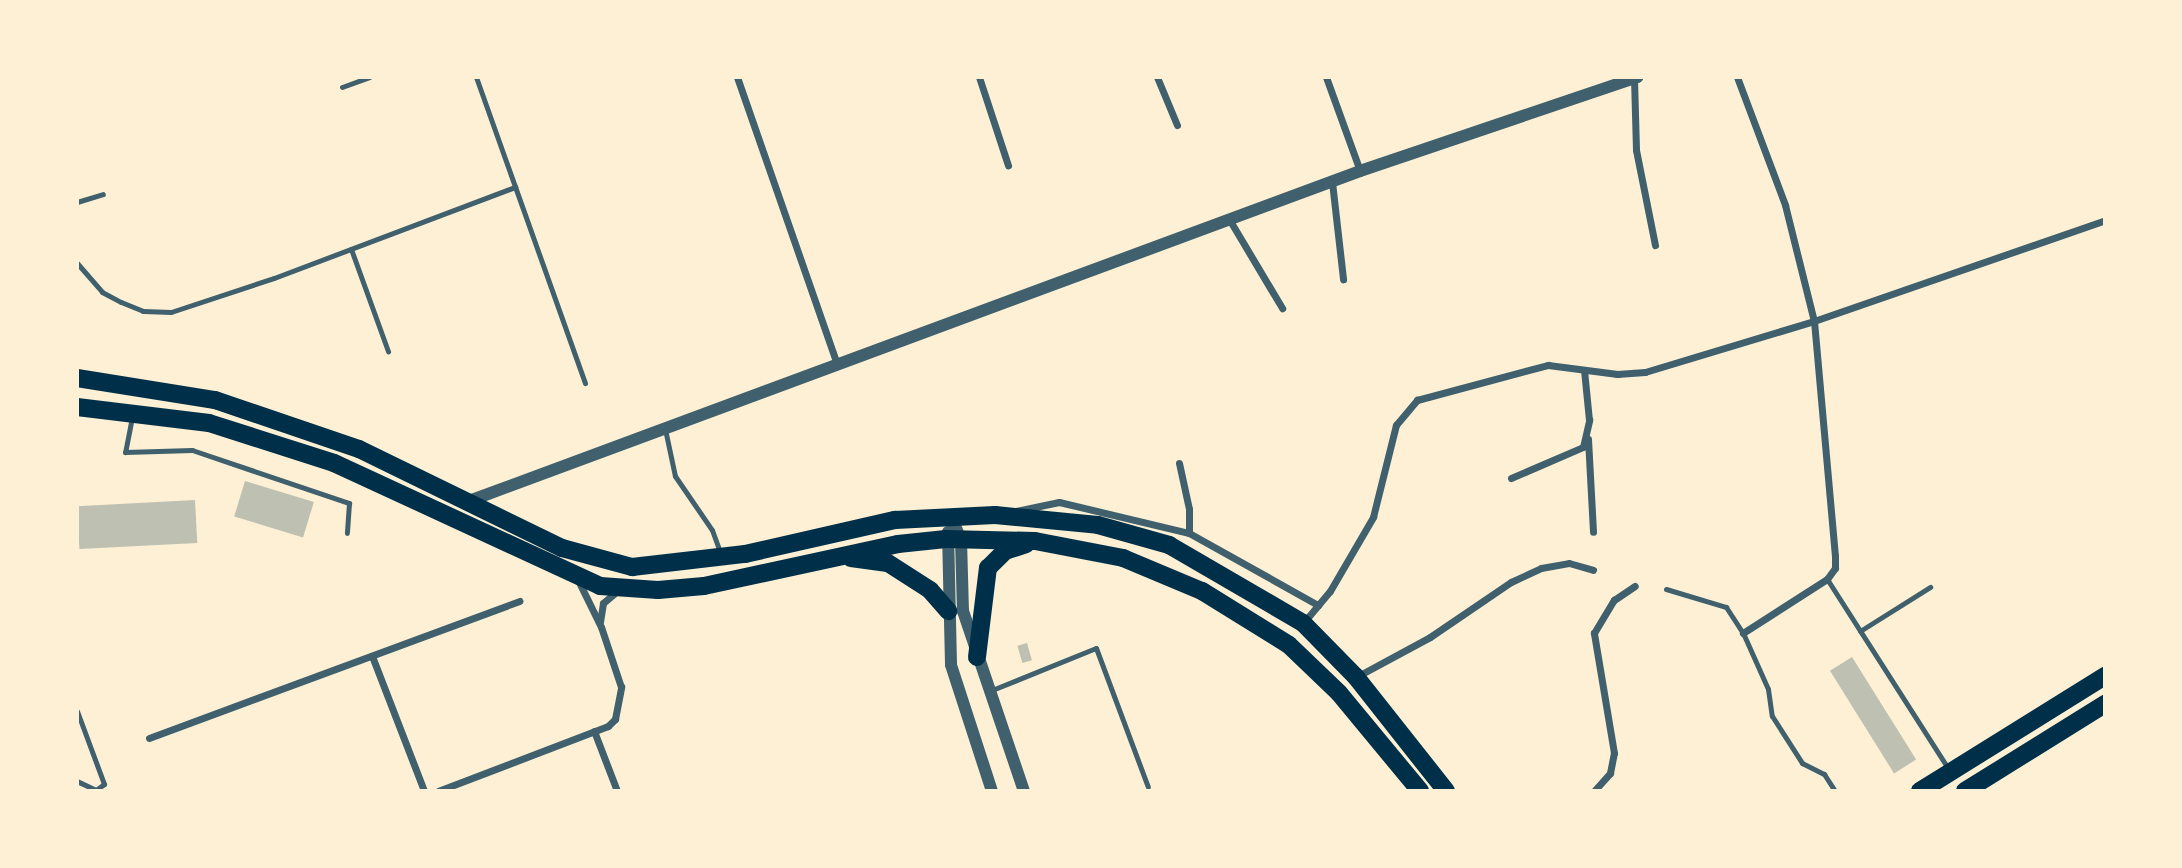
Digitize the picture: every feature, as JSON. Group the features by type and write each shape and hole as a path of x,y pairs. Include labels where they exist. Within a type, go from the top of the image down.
{"main road":[{"path":"77,378 215,400 359,449 600,562 645,567 722,558 895,520 995,516 1098,525 1170,545 1303,623 1356,677 1446,791"},
{"path":"77,407 209,423 334,463 576,576 625,589 704,586 836,556 953,540 1035,541 1123,558 1243,613 1289,645 1339,693 1420,791"},
{"path":"976,657 988,568 1004,551 1035,541"},
{"path":"836,556 888,563 930,590 948,611"},
{"path":"1920,791 2105,677"},
{"path":"1965,791 2105,704"}],"street":[{"path":"737,77 837,364"},
{"path":"979,77 1008,165"},
{"path":"1157,77 1177,125"},
{"path":"1326,77 1360,171"},
{"path":"1737,77 1785,205 1814,321 1835,556 1835,568 1827,579 1743,633"},
{"path":"469,501 1360,171 1636,78 1636,150 1655,245"},
{"path":"1332,182 1343,279"},
{"path":"1229,219 1282,308"},
{"path":"1303,623 1318,605 1373,517 1393,436 1404,410 1417,400 1548,365 1584,370 1645,372 1814,321 2105,220"},
{"path":"1584,370 1593,532"},
{"path":"1511,478 1576,453 1588,435"},
{"path":"1179,463 1189,509 1189,533"},
{"path":"995,516 1059,502 1189,533 1318,605"},
{"path":"952,518 963,611 976,657 1024,791"},
{"path":"953,540 948,611 957,690 992,791"},
{"path":"1356,677 1430,637 1511,582 1541,568 1569,564 1593,570"},
{"path":"439,791 594,731 615,719 622,699 601,627 576,576"},
{"path":"1594,791 1611,773 1614,753 1594,633 1614,600 1635,586"},
{"path":"601,627 603,603 625,589"},
{"path":"149,738 520,601"},
{"path":"372,656 424,791"},
{"path":"594,731 617,791"}],"lane":[{"path":"342,88 369,77"},
{"path":"476,77 585,383"},
{"path":"77,263 102,292 121,302 143,311 171,312 351,249 515,187"},
{"path":"77,202 103,194"},
{"path":"351,249 388,351"},
{"path":"133,414 125,452 192,450 349,503 347,533"},
{"path":"665,429 675,476 712,530 722,558"},
{"path":"1827,579 1950,772"},
{"path":"1860,631 1930,587"},
{"path":"1666,589 1726,607 1743,633 1768,689 1772,716 1802,763 1824,774 1835,791"},
{"path":"989,691 1096,648 1148,787"},
{"path":"77,711 104,784 96,790 77,781"}],"building":[{"path":"245,481 314,502 303,537 234,516"},
{"path":"195,500 197,543 79,549 77,506"},
{"path":"1027,643 1032,660 1022,663 1017,646"},
{"path":"1852,657 1916,760 1894,773 1830,671"}]}
